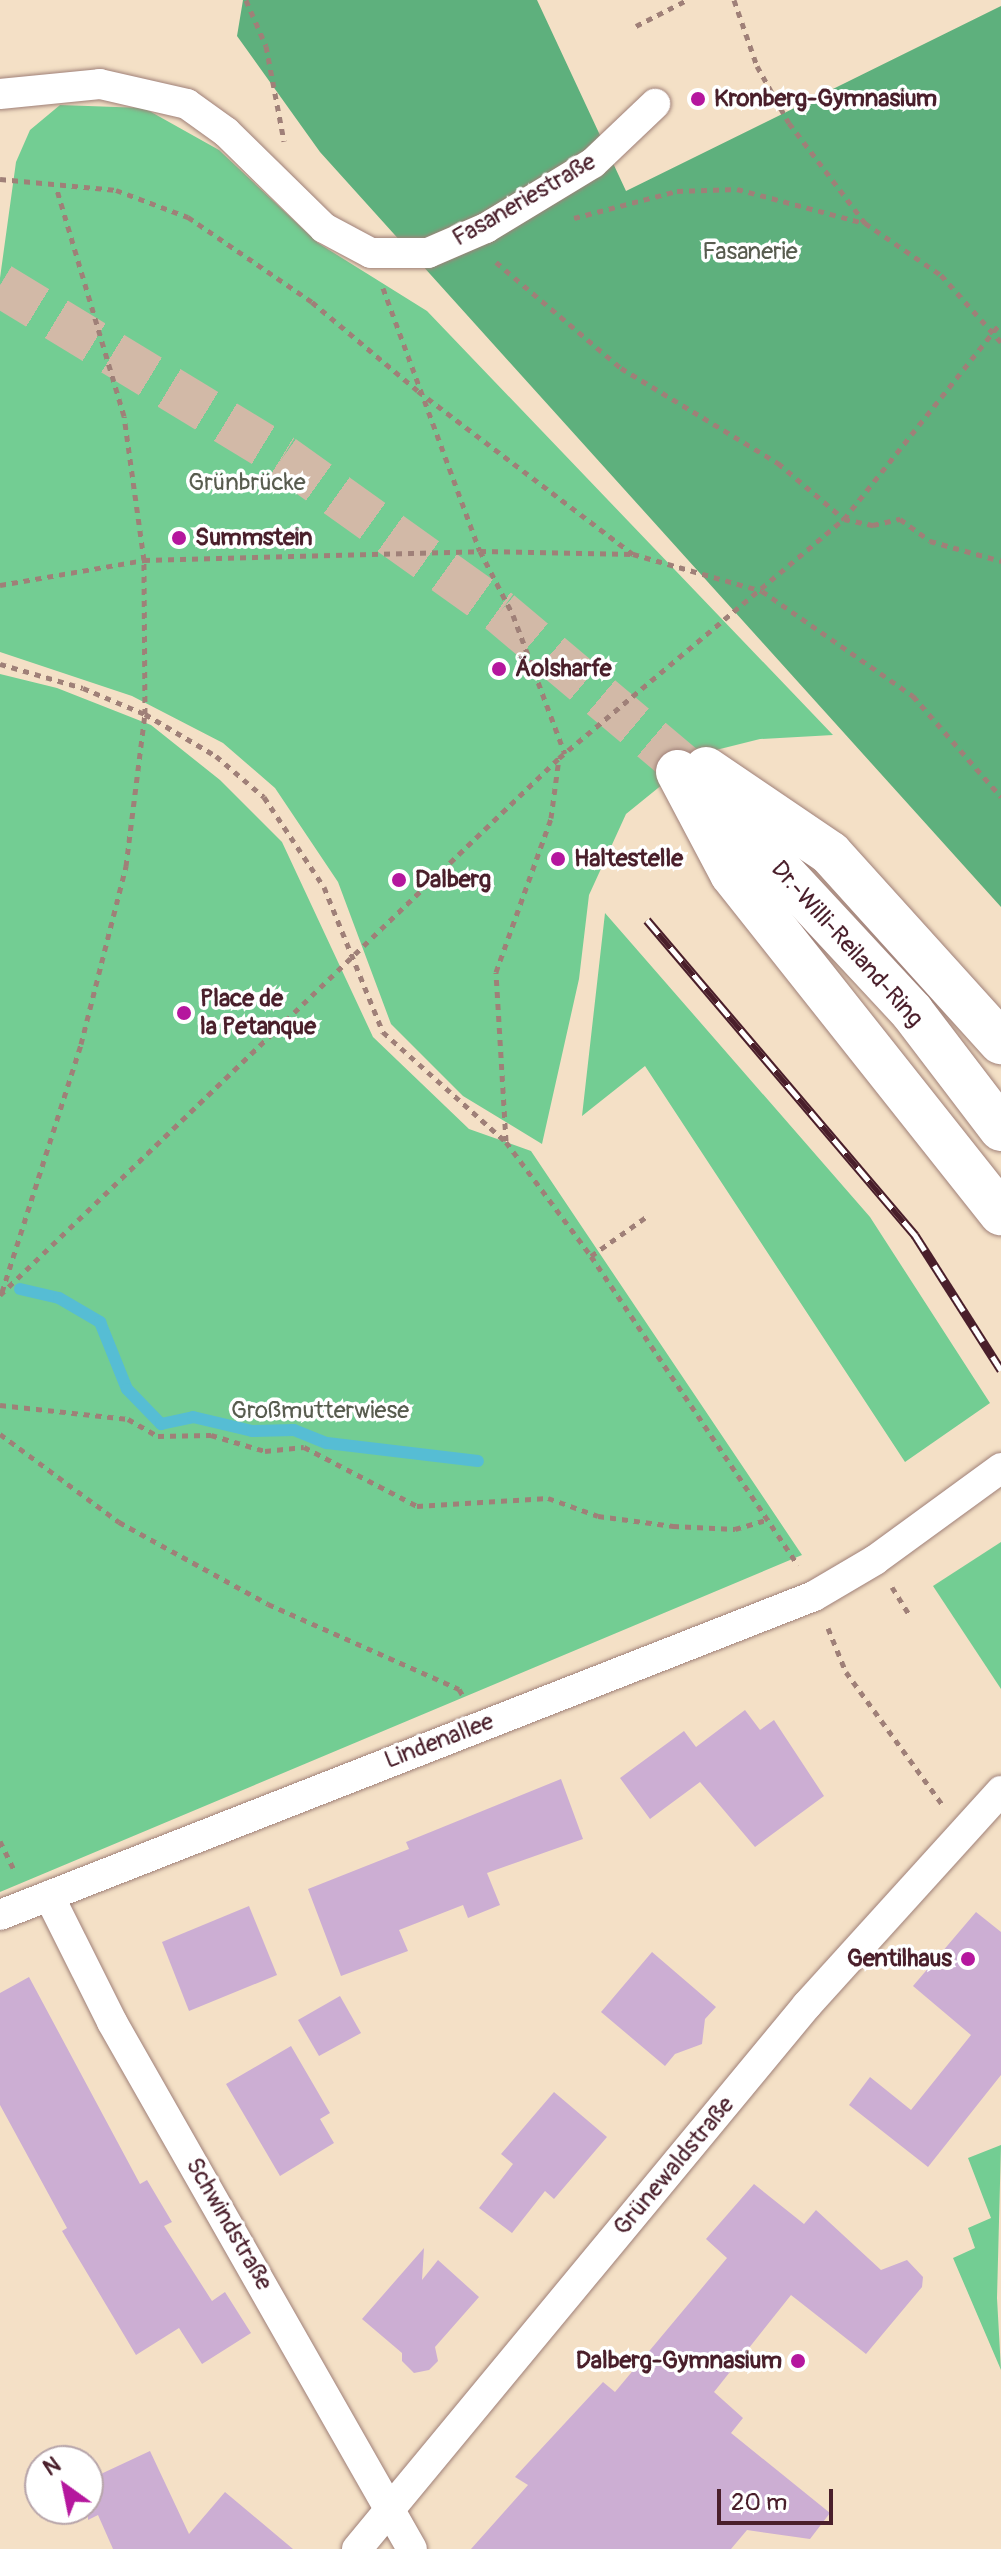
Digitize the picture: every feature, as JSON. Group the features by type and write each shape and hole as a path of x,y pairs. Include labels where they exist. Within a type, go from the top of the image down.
{"highway":[{"path":"685,767 777,813 830,853 1001,1042"},
{"path":"685,767 732,874 1001,1213"},
{"name":"Dr.-Willi-Reiland-Ring","path":"685,767 912,1012 1001,1129"}],"street":[{"name":"Fasaneriestraße","path":"0,94 100,84 187,104 226,132 297,205 324,228 371,253 428,253 467,237 593,163 655,104"},
{"name":"Lindenallee","path":"0,1915 814,1596 875,1560 1001,1468"},
{"name":"Grünewaldstraße","path":"357,2549 807,2005 1001,1791"},
{"name":"Schwindstraße","path":"49,1896 112,2022 392,2506 412,2549"}],"path":[{"path":"246,0 266,46 297,205"},
{"path":"636,26 687,0"},
{"path":"734,0 757,66 789,123 865,223 941,275 1001,342"},
{"path":"0,179 56,187 116,190 188,217 312,302 418,391 633,554"},
{"path":"1,1294 81,1044 126,866 145,714 144,560 124,416 56,187"},
{"path":"566,220 677,191 737,189 865,223"},
{"path":"467,237 621,368 778,463 844,519 873,525 900,519 930,541 1001,561"},
{"path":"371,253 418,391 480,551 513,615 562,756 551,818 496,972 506,1142"},
{"path":"1,1294 351,955 562,756 844,519 1001,322"},
{"path":"0,585 144,560 480,551 633,554 762,591 913,696 1001,797"},
{"path":"0,664 83,688 145,714 216,756 264,797 324,887 383,1032 506,1142 591,1256 790,1549"},
{"path":"591,1256 646,1217"},
{"path":"0,1405 128,1419 158,1436 211,1435 265,1451 304,1447 417,1506 548,1498 598,1516 673,1526 735,1529 770,1519"},
{"path":"0,1434 119,1522 268,1604 459,1689"},
{"path":"814,1596 846,1672 962,1832"}],"green space":[{"name":"Fasanerie","path":"243,0 537,0 626,191 1001,6 1001,907 320,152 237,36"},
{"name":"Grünbrücke","path":"60,105 144,108 219,150 318,243 427,311 833,735 760,739 700,754 626,814 589,895 579,979 542,1144 463,1096 391,1024 338,882 275,788 223,743 132,696 0,652 0,278 16,162 30,130"},
{"name":"Großmutterwiese","path":"0,674 57,688 151,725 220,780 282,842 373,1037 469,1129 531,1151 802,1555 0,1892"},
{"path":"605,913 870,1217 990,1403 905,1462 645,1066 582,1116"},
{"path":"1001,1542 1001,1689 933,1586"},
{"path":"1001,2145 997,2298 1001,2370 953,2258 975,2248 968,2228 991,2218 968,2158"}],"building":[{"path":"745,1710 760,1730 774,1720 824,1796 755,1847 700,1782 650,1819 620,1778 684,1731 696,1747"},
{"path":"561,1779 583,1839 487,1873 500,1905 468,1918 463,1905 399,1930 408,1951 341,1976 308,1889 409,1849 406,1842"},
{"path":"249,1906 277,1975 189,2011 162,1942"},
{"path":"976,1912 1001,1932 1001,2075 928,2167 849,2105 870,2077 911,2110 971,2035 913,1986"},
{"path":"652,1952 716,2007 705,2019 702,2044 675,2054 665,2066 601,2012"},
{"path":"29,1977 140,2184 147,2180 172,2222 164,2226 212,2301 225,2292 251,2333 202,2364 179,2328 136,2355 62,2231 67,2228 0,2105 0,1993"},
{"path":"340,1996 361,2033 319,2056 298,2020"},
{"path":"291,2046 330,2113 320,2119 334,2143 280,2176 226,2084"},
{"path":"554,2092 607,2137 554,2199 545,2191 512,2233 479,2208 513,2164 501,2154"},
{"path":"754,2184 804,2224 816,2210 881,2270 907,2260 923,2277 922,2287 866,2354 791,2295 714,2392 743,2418 731,2433 830,2513 810,2539 747,2530 731,2549 471,2549 528,2485 515,2477 603,2382 615,2392 727,2258 706,2239"},
{"path":"424,2248 422,2280 438,2260 479,2297 435,2347 438,2361 429,2370 414,2373 402,2361 402,2353 362,2319"},
{"path":"150,2451 189,2534 225,2492 293,2549 113,2549 102,2525 104,2473"}],"waterway":[{"path":"20,1289 59,1298 100,1322 127,1389 161,1424 193,1417 252,1431 294,1430 327,1443 478,1461"}],"tunnel":[{"path":"0,285 283,457 500,612 684,767"}],"railway":[{"path":"647,920 915,1235 1001,1370"}],"place":[{"name":"Kronberg-Gymnasium","path":"698,99"},
{"name":"Summstein","path":"179,538"},
{"name":"Äolsharfe","path":"499,669"},
{"name":"Haltestelle","path":"558,859"},
{"name":"Dalberg","path":"399,880"},
{"name":"Place de la Petanque","path":"184,1013"},
{"name":"Gentilhaus","path":"968,1959"},
{"name":"Dalberg-Gymnasium","path":"798,2361"}]}
